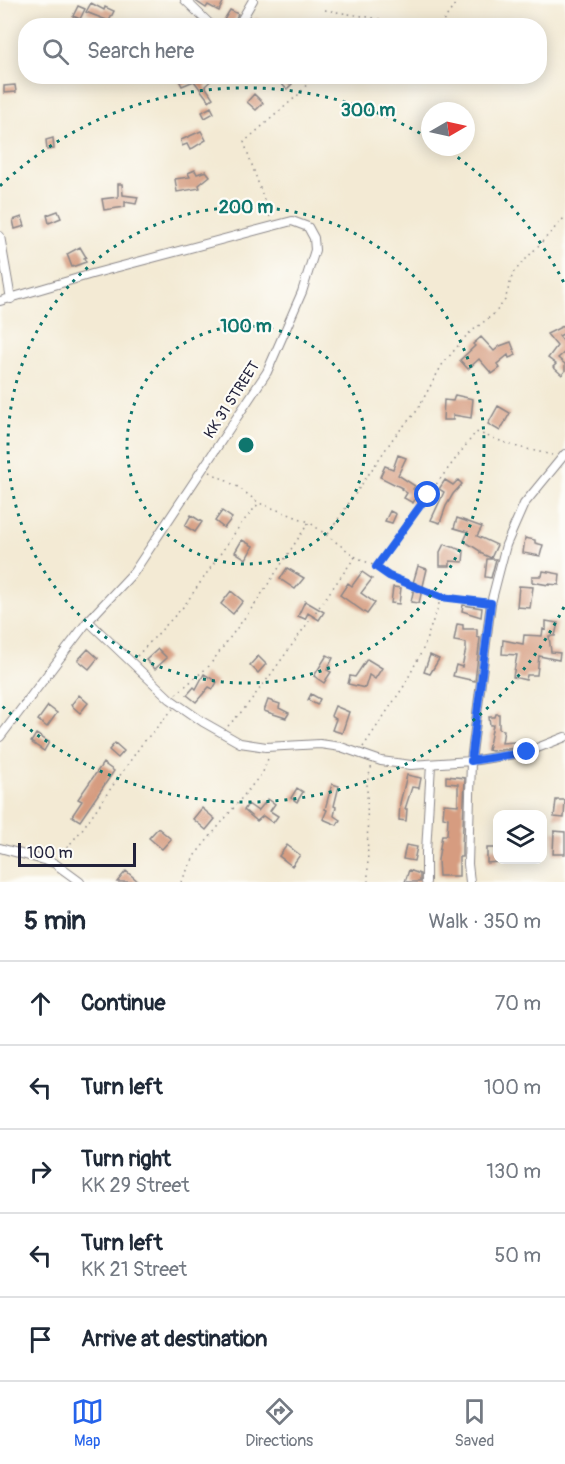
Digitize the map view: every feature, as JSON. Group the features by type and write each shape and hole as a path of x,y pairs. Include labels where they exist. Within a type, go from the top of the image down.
{"street":[{"path":"185,0 204,18"},
{"path":"243,18 253,0"},
{"name":"KK 31 STREET","path":"0,301 292,221 308,227 314,238 315,250 302,292 267,372 134,572 88,621 0,737"},
{"path":"0,236 11,299"},
{"path":"470,882 468,864 471,761 491,603 506,545 525,504 564,456"},
{"path":"88,621 170,699 240,743 273,746 320,744 411,765 471,761 527,752 565,737"},
{"path":"426,882 431,764"},
{"path":"0,848 54,863 80,882"}],"path":[{"path":"446,18 458,0"},
{"path":"325,10 374,18"},
{"path":"273,226 244,142 308,84"},
{"path":"327,535 348,508 394,437 416,412 442,365 467,335 495,313 506,300 513,273 565,217"},
{"path":"376,567 476,432 514,446 564,456"},
{"path":"204,468 238,487 259,503 309,522 356,557 389,576 441,597 491,603"},
{"path":"132,661 184,606 227,543 259,503"},
{"path":"170,699 209,666 257,602 309,522"},
{"path":"221,733 244,709 356,557"},
{"path":"359,753 404,686 423,649 441,597"},
{"path":"54,863 81,831 142,744 177,704"},
{"path":"181,882 195,855 263,772 273,746"},
{"path":"368,882 367,782 373,758"}],"building":[{"path":"194,0 224,0 219,11 208,5 206,8"},
{"path":"91,3 104,10 105,7 114,11 110,18 101,18 86,12"},
{"path":"78,6 85,9 80,18 73,16"},
{"path":"230,10 238,14 236,18 225,18"},
{"path":"196,84 207,84 205,86 213,98 209,101"},
{"path":"281,84 292,84 287,89"},
{"path":"15,85 16,92 4,93 4,86"},
{"path":"254,94 263,103 256,110 247,102"},
{"path":"211,107 214,113 205,118 202,112"},
{"path":"201,131 206,140 190,150 187,144 182,146 181,140"},
{"path":"53,138 54,149 47,150 46,140"},
{"path":"195,170 197,174 206,171 210,176 199,185 200,188 177,192 175,179 190,177 188,173"},
{"path":"118,184 122,184 123,195 138,197 136,204 125,202 125,207 104,210 102,199 118,197"},
{"path":"58,211 61,218 49,223 47,215"},
{"path":"22,217 25,226 15,229 13,220"},
{"path":"80,247 86,257 84,258 86,262 72,267 67,254"},
{"path":"565,325 565,333 559,336 565,343 565,352 558,358 565,364 565,371 562,375 553,367 556,364 548,358 557,346 547,334"},
{"path":"481,337 494,351 511,342 516,355 509,358 508,355 497,364 500,368 492,374 479,359 468,369 460,360"},
{"path":"455,395 473,399 471,418 453,415 453,420 443,420 444,400 453,401"},
{"path":"498,406 510,413 500,431 488,424"},
{"path":"398,455 406,458 398,475 415,486 413,489 419,493 413,503 404,498 407,493 402,488 380,477 385,466 393,469"},
{"path":"445,480 453,485 458,480 462,484 446,506 440,523 431,520 444,492 439,489"},
{"path":"222,511 232,518 224,528 215,521"},
{"path":"390,511 396,514 392,523 385,521"},
{"path":"191,515 202,522 195,532 185,526"},
{"path":"457,518 482,527 477,536 497,545 491,558 464,541 468,532 454,528"},
{"path":"525,538 543,545 540,556 523,553"},
{"path":"242,540 253,546 246,559 235,552"},
{"path":"444,544 464,551 463,562 450,561 450,566 440,566 440,552"},
{"path":"487,559 496,559 491,578 485,577"},
{"path":"418,566 427,569 419,603 411,602"},
{"path":"287,568 304,578 295,589 280,579"},
{"path":"543,571 560,574 559,585 532,582 532,576 542,576"},
{"path":"362,572 372,579 361,593 375,603 367,614 340,595 348,583 352,586"},
{"path":"519,586 533,587 530,608 517,607"},
{"path":"393,587 401,588 399,604 391,603"},
{"path":"231,591 243,601 233,614 221,604"},
{"path":"305,601 324,612 319,620 308,613 305,619 298,616"},
{"path":"463,605 482,608 481,617 462,611"},
{"path":"546,621 558,623 555,636 549,636 551,652 560,653 559,660 539,656 537,675 527,675 526,680 513,677 517,655 502,654 503,640 523,644 524,635 542,636 543,629 546,630"},
{"path":"457,624 463,625 463,629 477,629 477,637 480,638 475,681 453,676 456,665 462,667 466,649 466,643 454,641"},
{"path":"88,649 98,658 89,669 78,660"},
{"path":"158,649 167,658 155,669 146,660"},
{"path":"327,655 333,658 327,670 331,672 324,683 314,676"},
{"path":"430,655 439,659 430,674 424,672"},
{"path":"258,656 266,664 258,673 250,665"},
{"path":"367,659 382,668 375,679 369,675 365,688 348,684 350,676 355,677"},
{"path":"204,674 217,682 213,689 209,687 196,702 187,695 194,687 196,689"},
{"path":"311,694 320,699 317,705 308,700"},
{"path":"79,695 88,703 80,713 71,705"},
{"path":"268,700 280,704 279,708 289,713 286,718 264,711"},
{"path":"48,706 57,713 47,727 38,720"},
{"path":"335,706 349,712 342,733 332,730 336,719 331,716"},
{"path":"499,714 499,729 504,730 502,743 515,742 515,748 488,750 493,725 490,725 489,717 495,717"},
{"path":"36,734 49,742 44,751 31,742"},
{"path":"115,743 124,751 118,758 109,750"},
{"path":"103,763 114,771 80,821 72,816 82,801 78,799"},
{"path":"407,775 421,778 419,788 412,787 405,809 407,809 406,821 399,820 400,803"},
{"path":"446,776 465,778 462,857 459,857 459,876 439,876 438,860 442,835 447,835 448,818 443,817 444,804 458,805 458,784 446,783"},
{"path":"332,784 339,786 334,806 336,807 334,816 340,820 337,825 323,819"},
{"path":"297,788 303,792 297,802 291,798"},
{"path":"268,799 275,804 270,811 278,816 273,823 263,816 257,821 244,810 248,804 258,811"},
{"path":"556,800 565,800 564,818 554,817"},
{"path":"202,808 215,819 206,830 193,819"},
{"path":"158,828 171,839 162,849 149,838"},
{"path":"554,831 565,832 565,854 553,854"},
{"path":"287,845 300,855 292,866 279,856"},
{"path":"406,845 417,847 414,861 403,859"},
{"path":"487,848 493,848 493,862 487,863"},
{"path":"409,870 420,874 420,882 405,882"},
{"path":"126,871 139,882 117,882"}],"route":[{"path":"428,495 376,567 389,576 441,597 491,603 471,761 527,752"}]}
